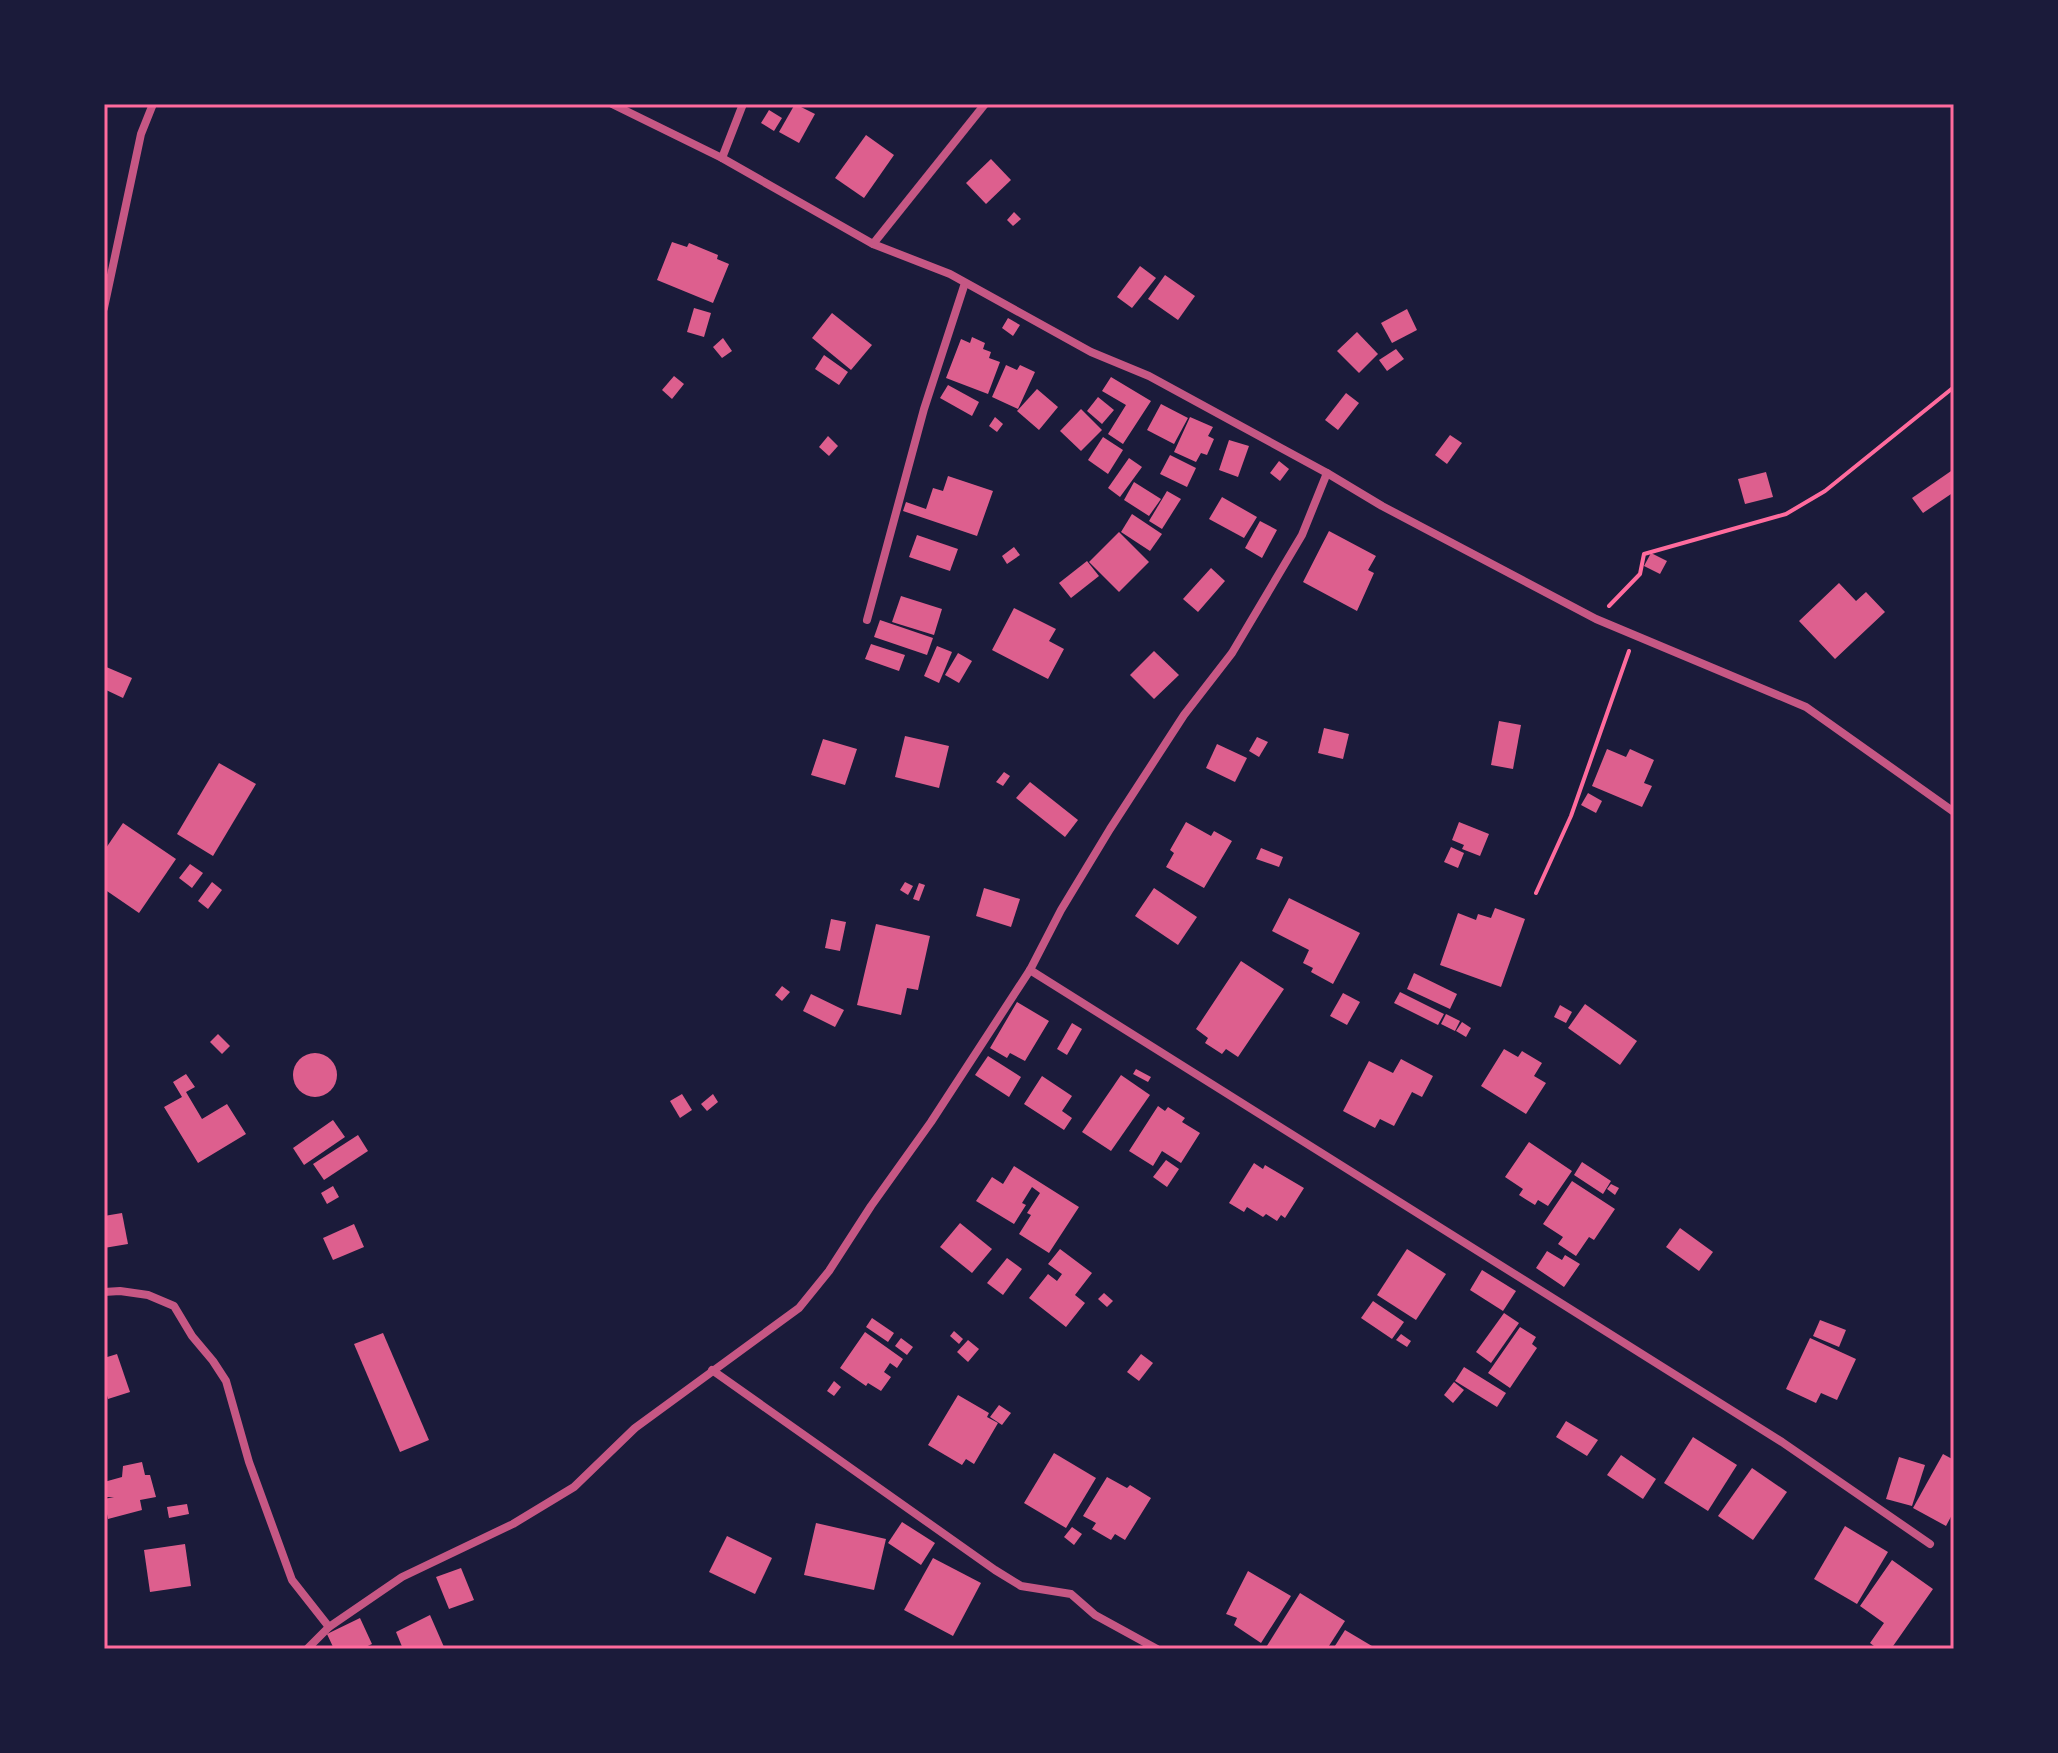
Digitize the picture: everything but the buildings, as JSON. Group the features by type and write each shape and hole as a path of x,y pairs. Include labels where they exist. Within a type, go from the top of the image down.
{"street":[{"path":"104,308 141,134 153,104"},
{"path":"612,104 722,158 873,244 965,283 1091,352 1149,376 1382,506 1596,619 1806,707 1954,812"},
{"path":"722,158 743,104"},
{"path":"873,244 985,104"},
{"path":"867,620 924,409 965,283"},
{"path":"307,1649 329,1627 402,1577 513,1524 574,1487 635,1428 799,1308 829,1271 931,1122 1030,970 1061,910 1110,829 1184,715 1232,653 1302,535 1327,473"},
{"path":"1030,970 1782,1442 1930,1544"},
{"path":"104,1292 148,1295 174,1306 192,1336 213,1361 226,1381 249,1462 292,1580 329,1627"},
{"path":"712,1370 995,1570 1021,1586 1071,1594 1095,1615 1157,1649"}],"path":[{"path":"1596,619 1640,574 1644,554 1786,514 1825,491 1954,387"},
{"path":"1536,893 1571,816 1635,634"}]}
